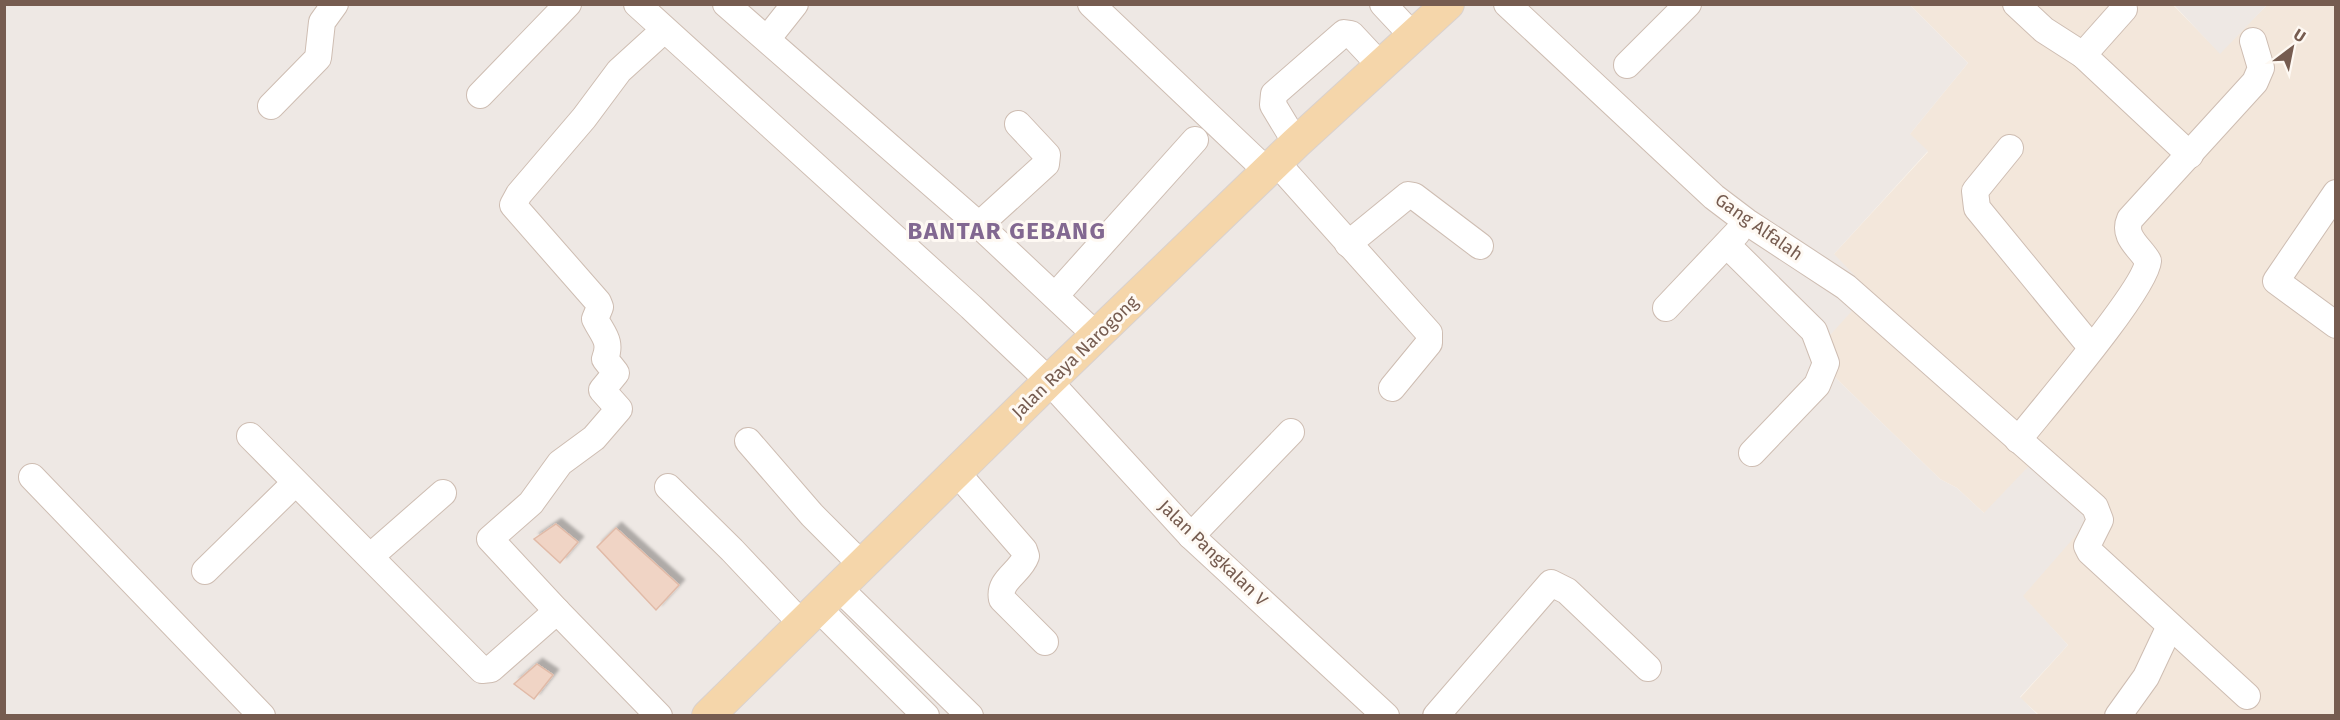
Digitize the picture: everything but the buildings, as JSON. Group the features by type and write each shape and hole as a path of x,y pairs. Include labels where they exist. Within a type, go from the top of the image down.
{"main road":[{"name":"Jalan Raya Narogong","path":"708,716 1049,381 1280,159 1448,4"}],"street":[{"path":"271,106 318,58 322,22 335,4"},
{"path":"480,95 568,4"},
{"name":"Jalan Pangkalan V","path":"637,4 663,31 971,307 1049,381 1191,536 1386,716"},
{"path":"726,4 768,38 979,225 1097,336"},
{"path":"768,38 795,4"},
{"path":"1091,4 1280,159 1348,244 1429,333 1429,343 1392,388"},
{"path":"1383,4 1412,35"},
{"name":"Gang Alfalah","path":"1507,4 1714,197 1747,222 1846,287 2095,507 2100,520 2087,546 2090,552 2170,626"},
{"path":"1628,65 1688,4"},
{"path":"2016,4 2044,30 2083,55 2190,155"},
{"path":"2083,55 2124,9"},
{"path":"659,716 490,539 494,533 531,503 560,463 594,438 619,409 602,390 616,373 605,359 609,349 608,339 595,318 600,307 598,302 513,205 519,194 584,118 620,71 663,31"},
{"path":"1280,159 1273,105 1274,94 1344,33 1351,34 1380,65"},
{"path":"2018,440 2131,296 2148,267 2148,261 2132,241 2128,232 2130,219 2255,82 2260,68 2253,40"},
{"path":"979,225 1046,164 1047,155 1018,124"},
{"path":"1054,296 1195,140"},
{"path":"2010,148 1975,191 1977,208 2091,347"},
{"path":"2336,193 2276,281 2336,325"},
{"path":"1348,244 1408,195 1480,246"},
{"path":"1666,308 1747,222"},
{"path":"1727,245 1814,331 1826,363 1817,385 1752,453"},
{"path":"1191,536 1291,432"},
{"path":"250,436 482,670 491,669 557,611"},
{"path":"748,441 805,508 862,565"},
{"path":"957,473 1024,550 1026,556 1024,562 1001,587 1002,599 1045,642"},
{"path":"32,477 262,716"},
{"path":"205,571 295,483"},
{"path":"668,487 732,550 819,606 970,716"},
{"path":"371,556 443,493"},
{"path":"1436,716 1551,583 1567,591 1648,668"},
{"path":"819,606 926,716"},
{"path":"2118,716 2146,677 2170,626 2247,696"}],"shaded area":[{"path":"4,5 1910,5 1968,63 1910,134 1928,151 1834,254 1870,291 1812,355 1940,479 1957,488 1984,513 2043,451 2099,509 2023,596 2068,645 2020,697 2039,716 5,715"},
{"path":"1910,5 2173,5 2220,53 2267,5 2335,5 2335,715 2039,715 2020,698 2068,645 2022,596 2098,509 1984,513 1957,488 1940,479 1812,355 1833,255 1928,152 1909,135 1968,63"},
{"path":"2174,5 2267,5 2220,54"}],"district":[{"name":"BANTAR GEBANG","path":"1007,231"}]}
